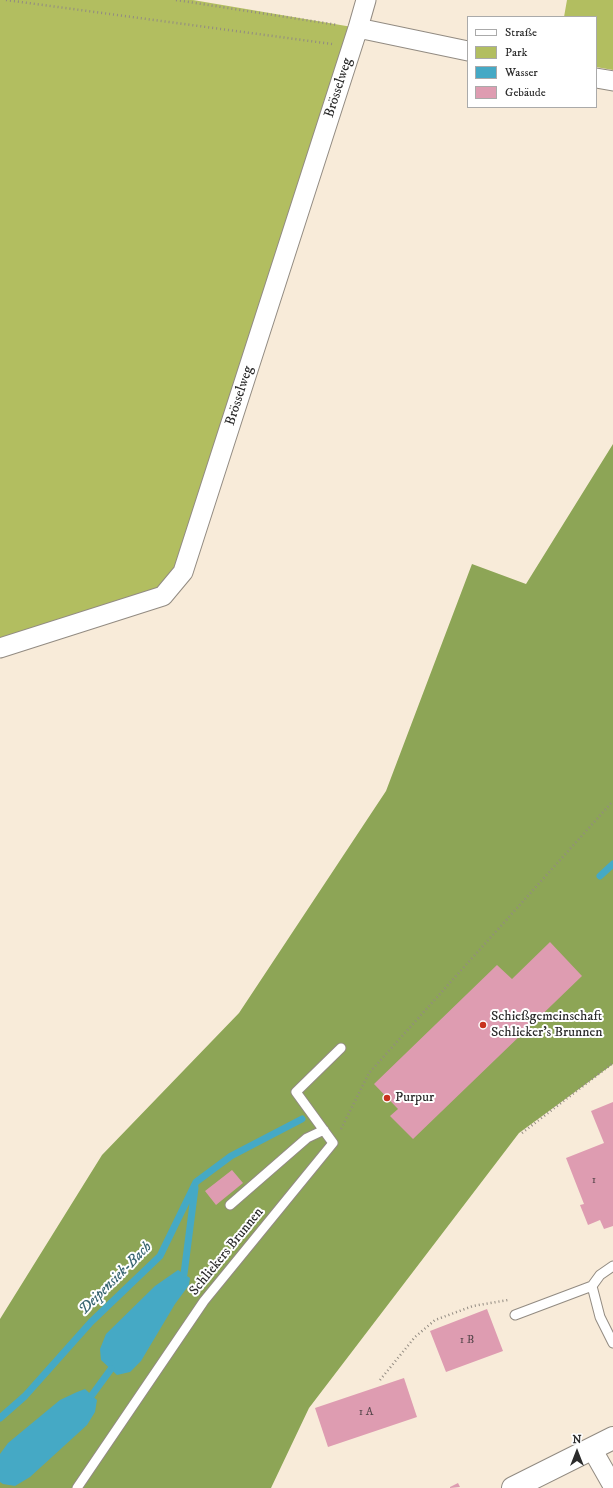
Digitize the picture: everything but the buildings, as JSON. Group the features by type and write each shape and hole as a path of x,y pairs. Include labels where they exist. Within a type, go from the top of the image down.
{"main road":[{"path":"514,1488 613,1438"}],"street":[{"name":"Brösselweg","path":"0,648 163,596 183,572 366,0"},
{"path":"358,28 467,51"},
{"path":"597,78 613,81"},
{"path":"592,1449 613,1486"}],"lane":[{"path":"334,1144 296,1092 341,1048"},
{"path":"230,1204 307,1138 324,1130"},
{"name":"Schliekers Brunnen","path":"77,1488 204,1301 334,1144"},
{"path":"515,1315 592,1286 600,1275 613,1266"},
{"path":"592,1286 600,1317 613,1343"}],"path":[{"path":"6,0 352,47"},
{"path":"176,0 358,28"},
{"path":"334,1144 369,1073 613,801"},
{"path":"522,1133 613,1063"},
{"path":"380,1380 415,1337 435,1320 473,1306 512,1300"}],"green space":[{"path":"0,0 193,0 358,28 183,572 163,596 0,648"},
{"path":"567,0 613,0 613,70 597,67 597,16 564,16"},
{"path":"613,444 613,1064 519,1133 309,1408 271,1488 0,1488 0,1319 102,1155 239,1013 386,791 472,564 526,584"}],"water":[{"path":"178,1270 190,1278 189,1285 175,1304 141,1361 130,1372 117,1375 101,1360 100,1349 106,1334 155,1286"},
{"path":"85,1389 97,1400 95,1412 87,1425 30,1477 15,1486 0,1482 0,1454 8,1443 60,1400"}],"waterway":[{"name":"Deipensiek-Bach","path":"600,876 613,864"},
{"name":"Deipensiek-Bach","path":"0,1418 25,1396 91,1322 160,1256 196,1182 231,1156 302,1119"},
{"path":"184,1274 195,1188"},
{"path":"92,1395 111,1369"}],"place":[{"name":"Schießgemeinschaft Schlieker's Brunnen","path":"483,1025"},
{"name":"Purpur","path":"387,1098"}]}
